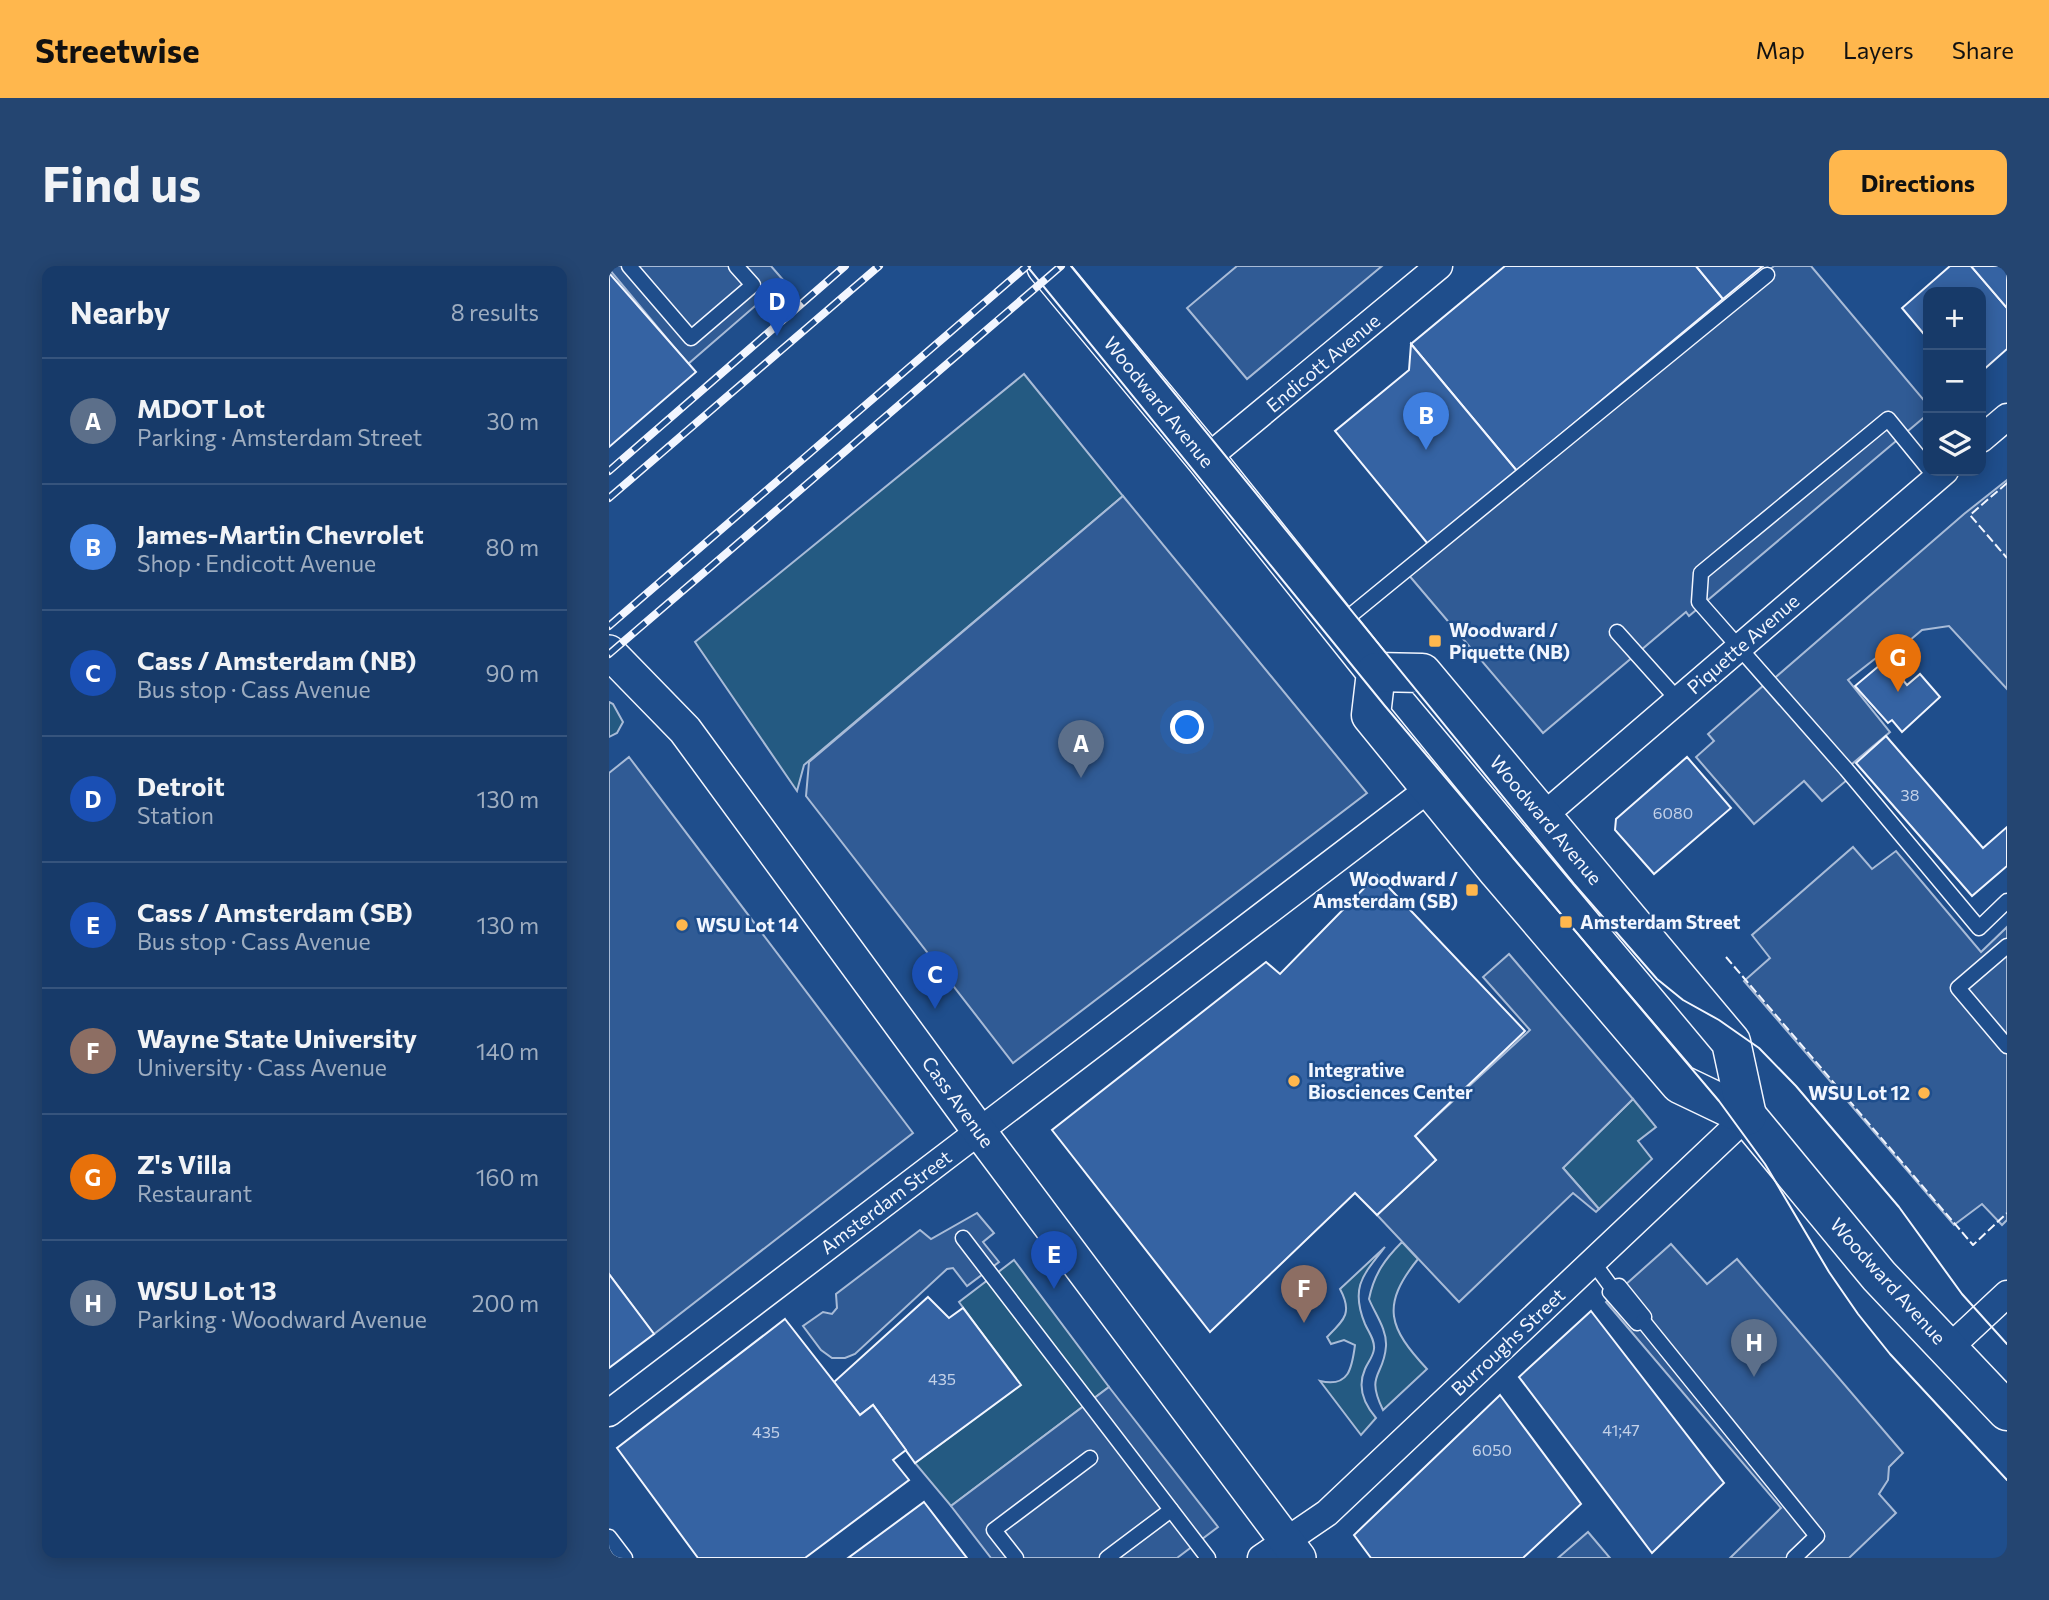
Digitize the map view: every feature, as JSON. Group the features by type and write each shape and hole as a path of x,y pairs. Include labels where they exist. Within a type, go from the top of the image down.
{"main road":[{"name":"Woodward Avenue","path":"1046,266 1206,458 1376,672 1371,715 1430,788 1680,1084 1747,1116 1879,1276 2007,1411"},
{"name":"Woodward Avenue","path":"1376,672 1422,673 1628,917 1731,1042 1747,1116"}],"street":[{"name":"Endicott Avenue","path":"1206,458 1439,266"},
{"path":"1986,435 2007,417"},
{"name":"Piquette Avenue","path":"1542,817 1740,647 1931,476"},
{"name":"Cass Avenue","path":"609,652 685,730 979,1131 1282,1552"},
{"name":"Amsterdam Street","path":"609,1413 1430,788"},
{"name":"Burroughs Street","path":"1282,1552 1327,1513 1747,1116"},
{"path":"1948,1349 2007,1294"}],"lane":[{"path":"629,266 691,338 753,285 736,266"},
{"path":"1339,625 1767,275"},
{"path":"1923,458 1888,419 1701,573 1699,601 1979,928 2007,901"},
{"path":"1616,632 1678,700"},
{"path":"2007,946 1958,988 2007,1046"},
{"path":"963,1238 1208,1558"},
{"path":"1593,1262 1612,1288 1611,1292 1637,1323 1643,1321 1817,1536 1794,1558"},
{"path":"1016,1558 994,1530 1090,1458"},
{"path":"1107,1558 1171,1510"},
{"path":"609,1537 625,1558"}],"shaded area":[{"path":"609,266 771,266 784,281 688,364"},
{"path":"1237,266 1382,266 1247,379 1187,308"},
{"path":"1774,266 1811,266 1923,399 1923,418 1689,616 1686,612 1543,733 1407,573"},
{"path":"1024,374 1123,496 804,765 797,791 695,642"},
{"path":"2007,480 2007,689 1949,626 1922,630 1896,652 1890,647 1848,680 1890,732 1846,769 1770,682"},
{"path":"1123,496 1367,793 1013,1063 806,796 809,762"},
{"path":"1764,685 1847,780 1822,801 1804,781 1754,824 1696,757 1714,741 1708,734"},
{"path":"609,702 613,704 623,722 617,733 609,737"},
{"name":"WSU Lot 14","path":"629,757 913,1133 654,1334 609,1274 609,773"},
{"name":"WSU Lot 12","path":"1853,847 1872,869 1896,851 1981,952 2007,927 2007,1220 2002,1225 1982,1204 1954,1225 1744,981 1770,958 1752,935"},
{"path":"1509,954 1633,1099 1563,1168 1599,1209 1596,1212 1573,1193 1459,1302 1377,1215 1436,1160 1415,1136 1530,1030 1483,977"},
{"path":"1633,1099 1656,1127 1638,1141 1652,1159 1599,1209 1563,1168"},
{"path":"977,1213 994,1233 983,1242 999,1262 967,1286 953,1268 947,1269 855,1354 845,1358 832,1358 821,1350 803,1326 823,1312 832,1314 837,1308 836,1294 920,1230 931,1239"},
{"path":"1402,1242 1418,1259 1398,1290 1394,1316 1404,1341 1427,1369 1383,1410 1376,1382 1385,1356 1386,1340 1369,1299 1381,1267"},
{"path":"1671,1244 1707,1284 1737,1259 1903,1453 1889,1467 1888,1480 1879,1494 1896,1513 1849,1558 1730,1558 1781,1508 1606,1302"},
{"path":"1385,1247 1365,1274 1359,1291 1361,1311 1374,1346 1373,1355 1363,1376 1362,1389 1365,1401 1376,1418 1361,1435 1320,1381 1337,1382 1343,1379 1352,1361 1355,1345 1344,1340 1331,1344 1327,1337 1345,1316 1346,1304 1340,1289"},
{"path":"1014,1260 1109,1387 951,1506 915,1463 1020,1385 959,1302"},
{"path":"1109,1387 1218,1527 1177,1558 991,1558 951,1506"},
{"path":"1588,1532 1610,1558 1558,1558"}],"building":[{"path":"1505,266 1696,266 1723,299 1517,471 1411,344"},
{"path":"1696,266 1763,266 1723,299"},
{"path":"1950,266 1971,266 2007,308 2007,349 1986,368 1986,287 1926,287"},
{"path":"1971,266 2007,266 2007,308"},
{"path":"609,273 696,372 609,447"},
{"path":"1923,290 1923,333 1902,308"},
{"path":"1411,344 1517,471 1428,544 1335,431 1409,370"},
{"path":"1886,660 1907,685 1920,674 1940,697 1902,732 1892,720 1888,723 1855,686"},
{"path":"1886,736 1983,848 2007,827 2007,866 1972,896 1856,763"},
{"path":"1687,757 1731,808 1654,874 1615,830 1616,819"},
{"name":"Integrative Biosciences Center","path":"1377,875 1525,1031 1415,1136 1436,1160 1377,1215 1355,1193 1210,1332 1052,1130 1266,962 1280,974"},
{"path":"609,1274 654,1334 609,1368"},
{"path":"928,1297 949,1318 963,1308 1021,1385 915,1463 873,1405 860,1415 834,1382"},
{"path":"1591,1311 1724,1483 1652,1553 1519,1377"},
{"path":"785,1319 860,1415 873,1405 906,1450 893,1460 909,1480 805,1558 698,1558 617,1448"},
{"path":"1500,1395 1581,1504 1523,1558 1371,1558 1354,1535"},
{"path":"924,1502 967,1558 848,1558"}],"tram line":[{"path":"1027,266 1385,706 1719,1101 1765,1164 1829,1272 1858,1314 1890,1354 2007,1480"},
{"path":"1071,266 1574,884 1657,979 1683,1000 1719,1020 1759,1048 1796,1086 1899,1207 1962,1294 2007,1344"}],"railway":[{"path":"609,471 845,266"},
{"path":"609,498 879,266"},
{"path":"609,626 1027,266"},
{"path":"609,654 1061,266"}],"fence":[{"path":"2007,483 1970,515 2007,558"},
{"path":"1726,957 1973,1245 2007,1213"}],"place":[{"name":"Detroit","path":"777,336"},
{"name":"James-Martin Chevrolet","path":"1426,450"},
{"name":"Woodward / Piquette (NB)","path":"1435,641"},
{"name":"Z's Villa","path":"1898,692"},
{"name":"MDOT Lot","path":"1081,778"},
{"name":"Woodward / Amsterdam (SB)","path":"1472,890"},
{"name":"Amsterdam Street","path":"1566,922"},
{"name":"WSU Lot 14","path":"682,925"},
{"name":"Cass / Amsterdam (NB)","path":"935,1009"},
{"name":"Integrative Biosciences Center","path":"1294,1081"},
{"name":"WSU Lot 12","path":"1924,1093"},
{"name":"Cass / Amsterdam (SB)","path":"1054,1289"},
{"name":"Wayne State University","path":"1304,1323"},
{"name":"WSU Lot 13","path":"1754,1377"}]}
